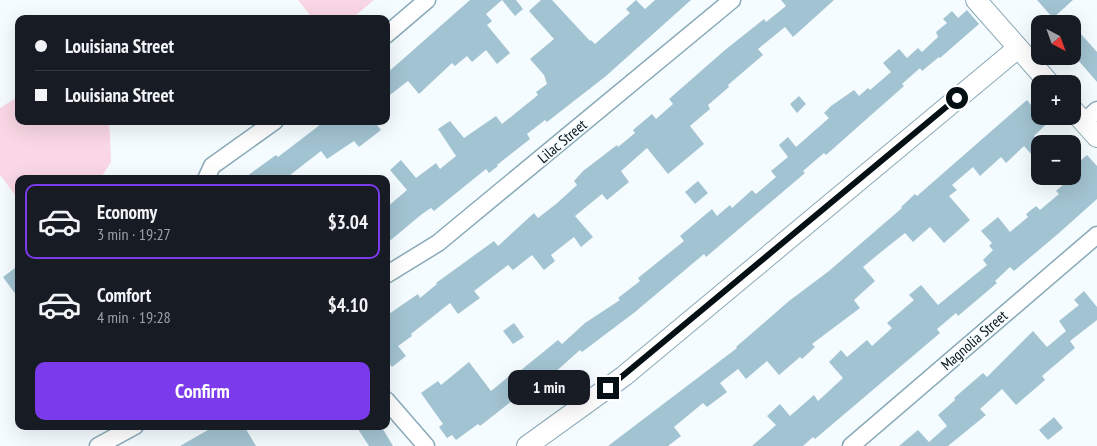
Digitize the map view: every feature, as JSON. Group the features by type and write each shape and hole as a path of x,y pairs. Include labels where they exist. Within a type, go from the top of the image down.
{"street":[{"path":"390,31 427,0"},
{"name":"Lilac Street","path":"390,273 438,243 732,0"},
{"path":"976,0 1042,75"},
{"path":"526,446 624,376 1018,48"},
{"path":"1084,114 1097,138"},
{"path":"208,175 212,166 269,125"},
{"name":"Magnolia Street","path":"851,446 1097,235"},
{"path":"390,405 426,446"},
{"path":"98,446 128,430"}],"shaded area":[{"path":"298,0 374,0 356,15 310,15"},
{"path":"15,99 15,125 109,125 111,162 103,175 15,175 15,195 0,175 0,108"}],"building":[{"path":"470,0 502,0 486,14 492,21 487,25 510,53 497,64 486,50 472,62 467,56 455,66 452,63 419,94 408,81 390,95 390,70"},
{"path":"502,0 516,0 523,9 515,16"},
{"path":"541,0 552,0 595,44 630,13 626,9 636,0 645,9 655,0 691,0 606,76 547,122 545,120 527,134 530,139 498,166 489,173 486,169 434,211 431,208 422,214 390,241 390,205 407,190 390,170 401,160 416,178 436,163 440,169 456,156 438,129 450,121 464,138 496,116 502,124 538,95 536,92 547,84 544,75 530,59 554,39 529,11"},
{"path":"781,0 834,0 793,37 785,27 758,49 763,55 728,85 729,87 708,105 710,109 690,126 704,144 668,174 647,148 621,171 629,182 607,200 602,194 575,216 593,237 581,247 574,237 551,255 555,261 544,270 532,255 513,270 508,265 474,291 480,298 458,314 450,303 411,334 412,336 398,346 406,356 392,367 390,365 390,313 418,294 420,298 436,283 494,241 498,246 534,213 538,218 577,185 574,181 583,171 635,133 633,130 652,114 656,119 673,104 669,99 725,50 764,19 766,22 786,6"},
{"path":"1037,0 1073,0 1056,15 1050,15"},
{"path":"967,10 979,24 940,58 922,71 920,68 902,84 904,86 826,155 824,153 803,171 805,173 706,257 704,254 635,312 582,352 580,350 534,391 530,387 480,426 478,424 456,440 452,435 447,438 439,427 443,424 421,393 438,381 441,385 469,362 491,391 513,373 515,375 558,340 562,344 585,323 620,300 618,298 640,281 638,278 684,241 680,236 712,209 717,216 730,205 732,208 752,190 756,194 776,177 771,171 788,157 779,145 788,137 796,147 829,118 824,113 831,106 854,90 859,96 868,88 870,90 891,72 883,63 899,49 907,58 918,48 922,52 938,37 936,32 947,23 943,19 952,11 958,18"},
{"path":"1081,34 1097,52 1097,82 1081,63"},
{"path":"799,96 806,104 797,113 790,104"},
{"path":"1027,100 1031,105 1031,125 1046,125 1035,135 1031,135 1031,154 1024,146 1006,163 1001,157 980,176 973,167 952,185 957,190 949,196 970,220 944,243 930,227 913,242 905,233 863,267 875,281 854,300 860,308 812,344 815,347 779,375 767,361 746,379 738,369 720,383 727,392 707,407 703,403 674,427 681,436 668,446 608,446 737,348 789,301 829,271 902,208 915,194 917,196"},
{"path":"320,125 377,125 381,130 359,147 354,141 327,159 321,151 290,175 248,175 276,155 278,157"},
{"path":"1087,155 1097,166 1097,199 1059,233 1014,271 1010,267 995,281 997,283 958,316 956,313 937,329 940,333 815,439 813,437 803,446 752,446 776,425 767,416 780,404 790,416 814,395 818,401 843,378 829,362 841,350 847,357 867,340 872,346 892,328 887,323 914,300 909,295 921,285 938,305 987,265 983,260 993,250 989,246 992,243 981,231 998,217 1010,232 1028,217 1026,214 1036,206 1040,210 1059,194 1056,191 1063,185 1081,185 1081,160"},
{"path":"698,181 708,193 695,204 685,192"},
{"path":"15,268 15,294 3,277"},
{"path":"1084,291 1097,307 1097,320 1070,341 1075,348 1042,376 1045,380 1016,405 1002,389 980,409 986,415 948,446 899,446 918,430 929,442 947,426 938,415 955,400 954,398 983,373 987,377 1033,331 1047,347 1066,331 1059,321 1079,305 1074,300"},
{"path":"514,323 524,337 513,344 503,331"},
{"path":"1054,417 1063,428 1048,440 1039,430"},
{"path":"208,430 246,430 256,446 180,446"},
{"path":"359,430 383,430 393,446 369,446"}],"route":[{"path":"608,388 957,98"}]}
